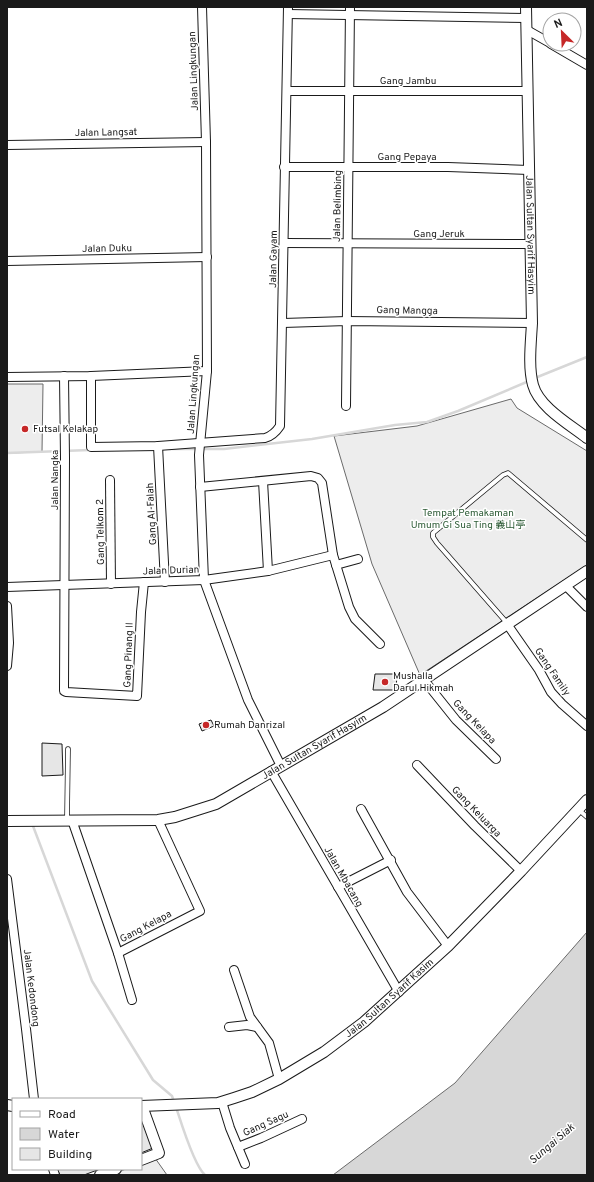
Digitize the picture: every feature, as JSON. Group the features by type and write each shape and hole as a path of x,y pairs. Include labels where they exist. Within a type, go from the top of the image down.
{"street":[{"name":"Jalan Lingkungan","path":"202,7 206,142 207,257 206,371 199,455 204,580 248,700 281,766"},
{"name":"Jalan Sultan Syarif Hasyim","path":"526,7 532,323 530,370 533,385 545,405 587,438"},
{"path":"288,11 350,11 526,18"},
{"name":"Jalan Gayam","path":"91,376 91,447 158,446 265,438 276,432 280,426 288,11"},
{"name":"Jalan Belimbing","path":"346,406 350,11"},
{"path":"526,30 542,39"},
{"path":"565,52 587,65"},
{"name":"Gang Jambu","path":"287,91 528,91"},
{"name":"Jalan Langsat","path":"7,145 206,142"},
{"name":"Gang Pepaya","path":"284,167 448,167 529,170"},
{"name":"Gang Jeruk","path":"284,243 530,244"},
{"name":"Jalan Duku","path":"7,261 207,257"},
{"name":"Gang Mangga","path":"283,323 347,321 532,323"},
{"path":"7,377 91,376 206,371"},
{"name":"Jalan Nangka","path":"64,376 64,612"},
{"name":"Gang Al-Falah","path":"158,446 165,582"},
{"path":"200,487 311,476 315,476 320,480 333,555 349,607 355,620 380,644"},
{"name":"Gang Telkom 2","path":"110,480 111,584"},
{"path":"263,481 268,571"},
{"name":"Jalan Durian","path":"7,587 204,580 268,571 333,555"},
{"path":"336,565 358,559"},
{"name":"Jalan Sultan Syarif Hasyim","path":"7,821 158,820 175,817 216,804 383,707 587,571"},
{"name":"Gang Pinang II","path":"64,612 64,690 66,692 137,696 144,582"},
{"path":"565,585 587,608"},
{"path":"7,606 9,643 7,666"},
{"name":"Gang Family","path":"508,624 539,670 551,692 587,726"},
{"name":"Gang Kelapa","path":"424,680 456,720 496,759"},
{"name":"Gang Keluarga","path":"417,765 475,826 521,871"},
{"name":"Jalan Mbacang","path":"271,771 399,992"},
{"name":"Jalan Sultan Syarif Kasim","path":"142,1106 222,1102 252,1092 279,1079 324,1052 364,1022 399,992 448,946 587,800"},
{"path":"361,809 391,860 407,892 448,946"},
{"name":"Gang Kelapa","path":"69,820 118,954 200,911 158,820"},
{"path":"338,887 391,860"},
{"name":"Jalan Kedondong","path":"7,879 34,1098"},
{"path":"118,954 132,1000"},
{"path":"234,970 250,1017 269,1043 279,1079"},
{"path":"229,1027 247,1025 257,1027"},
{"name":"Gang Sagu","path":"222,1102 230,1128 245,1164"},
{"path":"142,1106 159,1153 142,1160"},
{"name":"Gang Sagu","path":"238,1147 302,1119"},
{"path":"100,1175 113,1170"}],"lane":[{"path":"508,624 437,543 433,537 433,533 503,475 508,473 587,540"},
{"path":"68,749 69,820"},
{"path":"579,810 587,818"}],"shaded area":[{"name":"Futsal Kelakap","path":"7,384 43,384 42,452 7,453"},
{"name":"Tempat Pemakaman Umum Gi Sua Ting 義山亭","path":"511,399 517,408 587,451 587,565 420,675 372,564 334,436 417,426"},
{"path":"155,1158 167,1175 110,1175 123,1170 142,1170 142,1163"}],"water":[{"name":"Sungai Siak","path":"587,932 587,1175 333,1175 455,1083"}],"building":[{"name":"Mushalla Darul Hikmah","path":"375,674 397,674 396,690 373,690"},
{"name":"Rumah Danrizal","path":"211,720 214,726 202,731 199,724"},
{"path":"42,743 62,744 63,775 42,776"},
{"path":"142,1121 153,1148 142,1153"},
{"path":"58,1170 97,1170 84,1175 60,1175"}],"waterway":[{"path":"535,378 587,357"},
{"path":"169,449 224,449 312,439 395,425 427,422 458,411 529,381"},
{"path":"7,453 90,450"},
{"path":"33,826 92,981 153,1080 172,1096 174,1102"},
{"path":"176,1107 192,1153 205,1175"}],"place":[{"name":"Futsal Kelakap","path":"25,429"},
{"name":"Mushalla Darul Hikmah","path":"385,682"},
{"name":"Rumah Danrizal","path":"206,725"}]}
